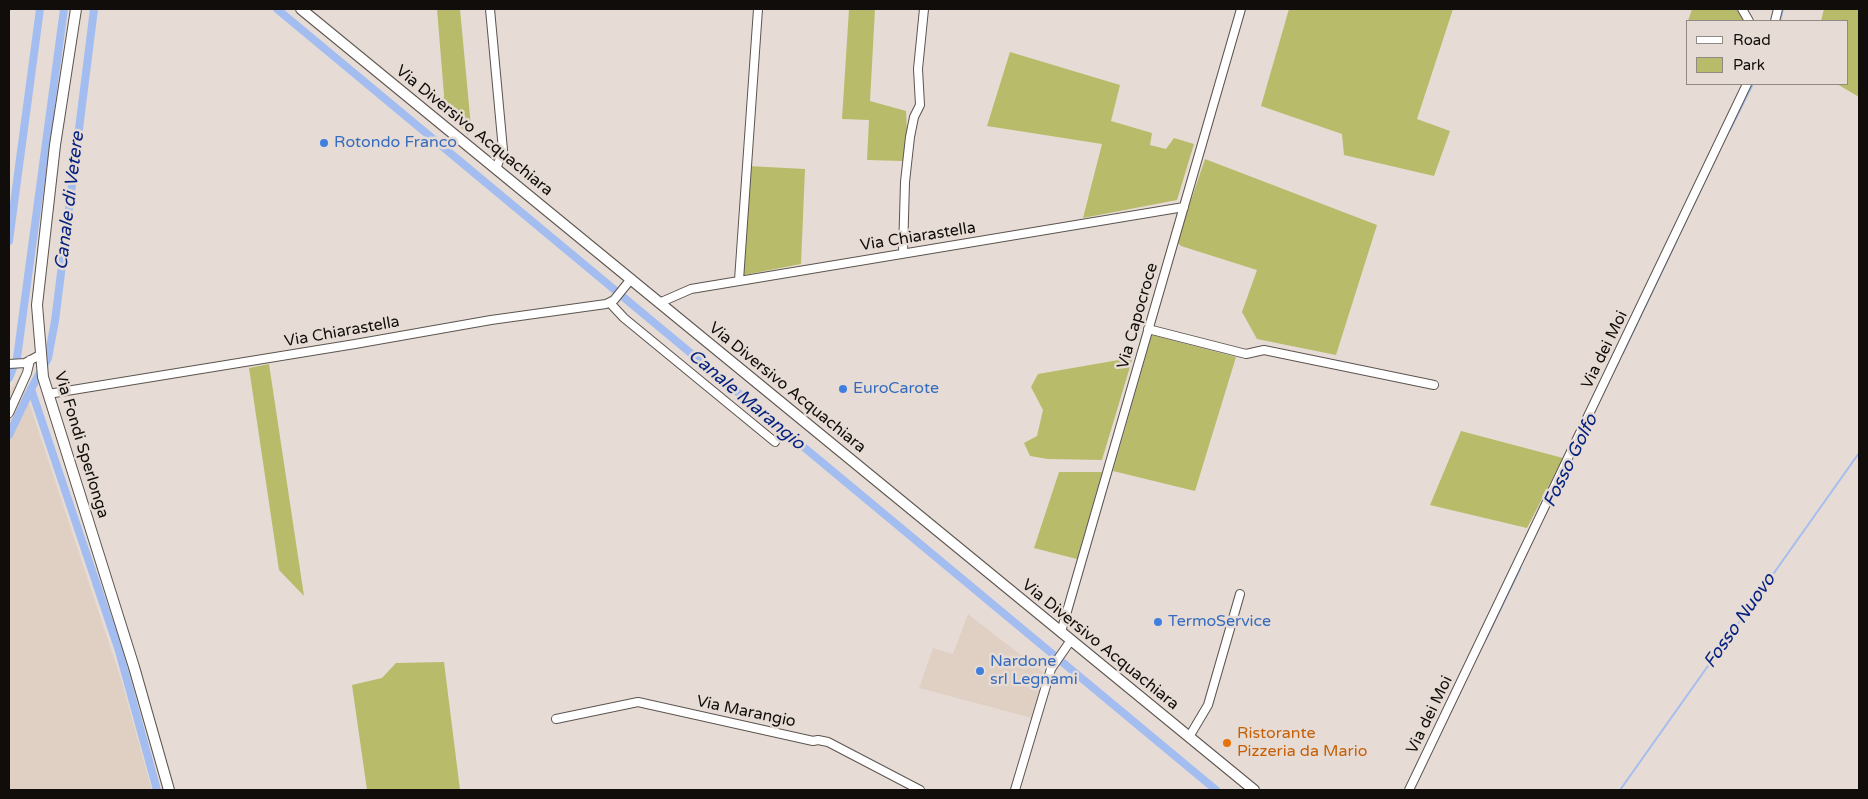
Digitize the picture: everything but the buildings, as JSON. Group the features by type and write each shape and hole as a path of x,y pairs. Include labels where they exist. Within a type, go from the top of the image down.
{"main road":[{"name":"Via Fondi Sperlonga","path":"76,9 55,144 37,305 43,377 134,667 170,790"},
{"name":"Via Diversivo Acquachiara","path":"301,9 496,169 628,283 659,302 1061,632 1069,644 1189,736 1254,790"}],"street":[{"path":"490,9 503,150 496,169"},
{"path":"739,280 758,9"},
{"path":"903,253 904,187 910,137 914,117 920,105 918,70 924,9"},
{"name":"Via Capocroce","path":"1061,632 1241,9"},
{"path":"1742,9 1748,20"},
{"name":"Via dei Moi","path":"1409,790 1747,85"},
{"name":"Via Chiarastella","path":"659,302 690,289 739,280 1184,207"},
{"path":"628,283 612,301 624,318 775,442"},
{"name":"Via Chiarastella","path":"48,394 612,301"},
{"path":"1148,328 1246,354 1264,350 1434,385"},
{"path":"9,364 41,358"},
{"path":"9,413 27,372 27,362"},
{"path":"1189,736 1208,705 1240,594"},
{"path":"1015,790 1052,666 1069,644"},
{"name":"Via Marangio","path":"556,718 638,702 813,741 828,742 920,790"}],"shaded area":[{"path":"20,375 121,679 152,790 9,790 9,393"},
{"path":"968,614 1044,673 1032,718 919,688 933,648 953,654"}],"green space":[{"path":"437,9 460,9 471,127 468,135 443,109 444,95"},
{"path":"849,9 875,9 870,101 906,111 907,134 903,161 867,160 869,120 842,119"},
{"path":"1289,9 1453,9 1417,119 1450,131 1434,176 1344,155 1342,134 1261,106"},
{"path":"1692,9 1738,9 1744,20 1688,20"},
{"path":"1824,9 1859,9 1859,97 1839,85 1848,85 1848,20 1821,20"},
{"path":"1010,52 1120,85 1111,121 1152,133 1150,145 1166,149 1174,138 1194,144 1177,200 1083,218 1102,144 987,126"},
{"path":"1205,159 1377,225 1336,355 1257,339 1242,312 1257,270 1181,246 1177,242"},
{"path":"748,166 805,169 801,264 744,275 742,271"},
{"path":"1152,335 1236,357 1195,491 1113,471"},
{"path":"1130,358 1132,360 1102,460 1048,459 1030,456 1024,443 1037,436 1043,410 1031,387 1038,374"},
{"path":"269,364 304,596 279,570 249,368"},
{"path":"1461,431 1563,458 1527,528 1430,505"},
{"path":"1059,472 1102,472 1077,559 1034,548"},
{"path":"444,662 460,790 367,790 352,685 382,678 396,663"}],"waterway":[{"path":"9,241 40,9"},
{"name":"Canale di Vetere","path":"9,378 17,358 64,9"},
{"name":"Canale di Vetere","path":"9,435 48,358 55,321 94,9"},
{"name":"Canale Marangio","path":"277,9 1216,790"},
{"name":"Fosso Golfo","path":"1780,20 1783,9"},
{"name":"Fosso Golfo","path":"1730,130 1752,85"},
{"name":"Fosso Golfo","path":"1679,235 1717,156"},
{"name":"Fosso Golfo","path":"1623,353 1677,240"},
{"name":"Fosso Golfo","path":"1596,407 1620,359"},
{"path":"31,389 119,651 157,790"},
{"name":"Fosso Nuovo","path":"1620,790 1859,453"},
{"name":"Fosso Golfo","path":"1486,639 1520,569"}],"place":[{"name":"Rotondo Franco","path":"324,143"},
{"name":"EuroCarote","path":"843,389"},
{"name":"TermoService","path":"1158,622"},
{"name":"Nardone srl Legnami","path":"980,671"},
{"name":"Ristorante Pizzeria da Mario","path":"1227,743"}]}
